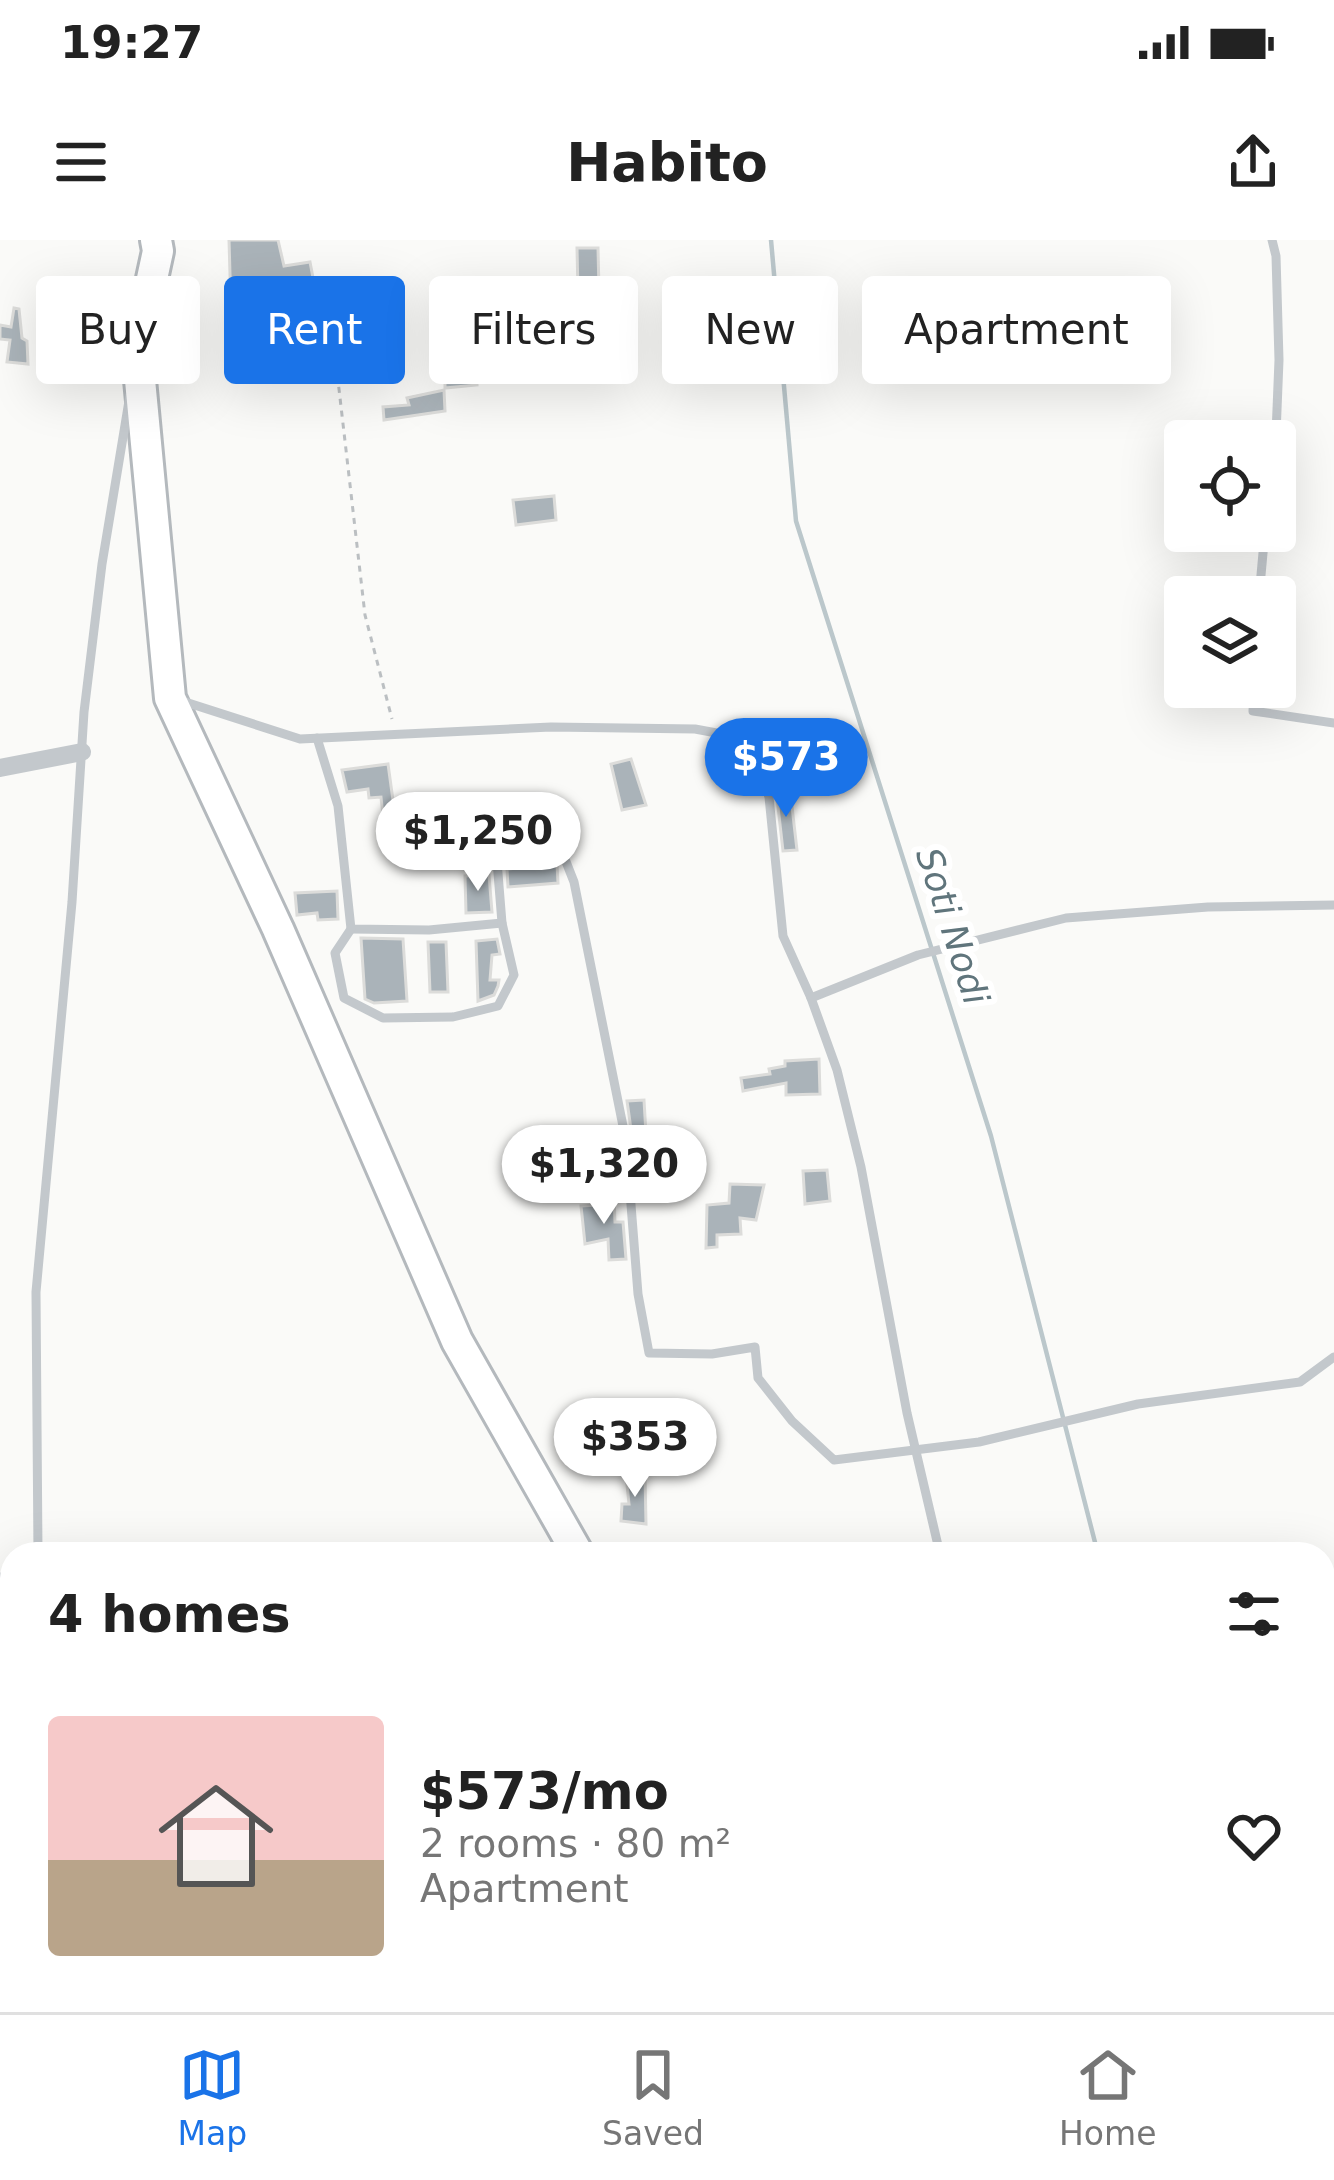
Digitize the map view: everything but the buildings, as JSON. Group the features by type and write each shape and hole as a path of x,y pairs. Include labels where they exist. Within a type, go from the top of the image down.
{"highway":[{"path":"153,276 156,240"},
{"path":"140,384 170,698 278,928 457,1340 571,1542"}],"street":[{"path":"0,768 82,752"}],"lane":[{"path":"1272,240 1280,360 1277,420"},
{"path":"38,1542 36,1292 82,752 102,564 131,384"},
{"path":"170,698 300,739 551,727 695,729 749,739 769,797 783,936 836,1070 861,1167 907,1413 937,1542"},
{"path":"1253,708 1334,723"},
{"path":"317,738 338,806 351,929 335,953 344,998 383,1018 453,1017 498,1006 514,975 502,923 496,861 563,854 574,882 626,1141 638,1294 650,1353 712,1354 755,1347 758,1378 792,1421 834,1460 979,1442 1138,1404 1300,1382 1334,1357"},
{"path":"811,998 918,956 1066,918 1208,907 1334,905"},
{"path":"351,929 448,929 502,923"}],"path":[{"path":"338,384 364,615 396,733"}],"waterway":[{"name":"Soti Nodi","path":"771,240 796,521 991,1136 1095,1542"}]}
